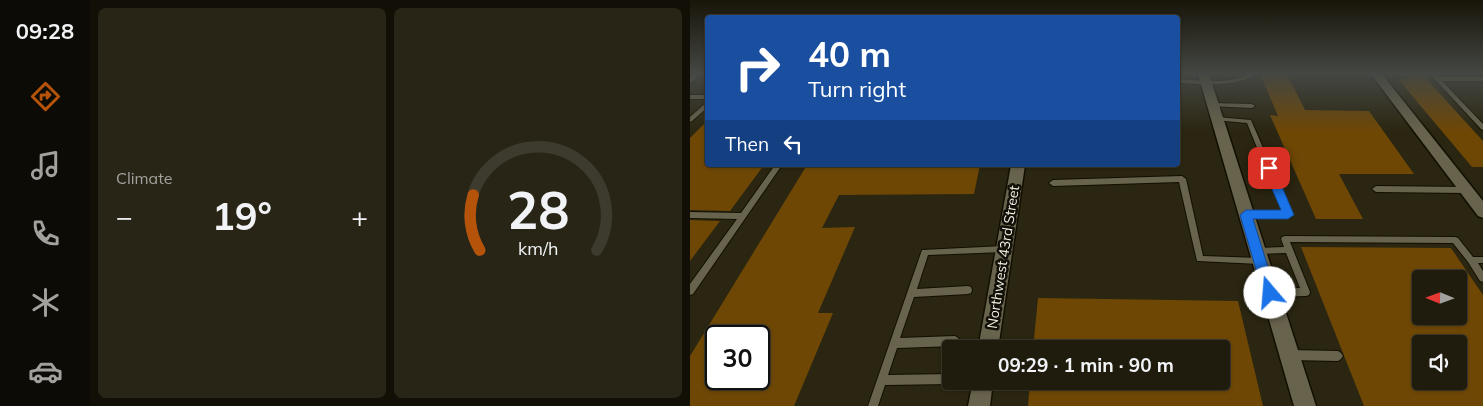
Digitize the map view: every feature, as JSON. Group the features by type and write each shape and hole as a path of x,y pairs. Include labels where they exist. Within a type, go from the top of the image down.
{"street":[{"path":"1208,93 1304,406"},
{"path":"1391,93 1474,196 1483,212"},
{"name":"Northwest 43rd Street","path":"989,340 1018,167"},
{"path":"979,406 982,390"}],"lane":[{"path":"1451,93 1483,128"},
{"path":"690,97 705,97"},
{"path":"690,120 705,106"},
{"path":"1214,112 1252,106"},
{"path":"1214,112 1249,121 1288,215 1246,215"},
{"path":"690,291 778,167"},
{"path":"1053,183 1182,178 1200,259 1258,256 1289,250"},
{"path":"1376,188 1474,196"},
{"path":"690,215 743,216"},
{"path":"1270,293 1306,292 1285,239 1455,240 1483,278"},
{"path":"873,406 925,252 1004,249"},
{"path":"1471,260 1483,260"},
{"path":"911,293 968,290"},
{"path":"894,343 942,341"},
{"path":"1289,355 1338,356"},
{"path":"881,380 942,379"}],"building":[{"path":"1268,93 1296,93 1305,110 1369,111 1414,174 1339,174 1363,219 1316,219 1270,115 1278,116"},
{"path":"1410,93 1439,93 1483,141 1483,167 1472,167"},
{"path":"705,123 705,167 763,167 730,211 690,210 690,138"},
{"path":"806,167 980,167 974,194 839,195 822,228 855,227 818,313 833,313 794,406 690,406 690,356 705,332 705,390 770,390 770,325 709,325"},
{"path":"690,220 720,221 690,261"},
{"path":"1301,247 1451,248 1466,270 1412,270 1412,325 1468,325 1468,273 1483,295 1483,406 1364,406"},
{"path":"1038,298 1238,301 1263,406 1028,406 1029,390 1230,390 1230,340 1034,340"}],"route":[{"path":"1269,168 1288,215 1246,215 1270,293"}]}
